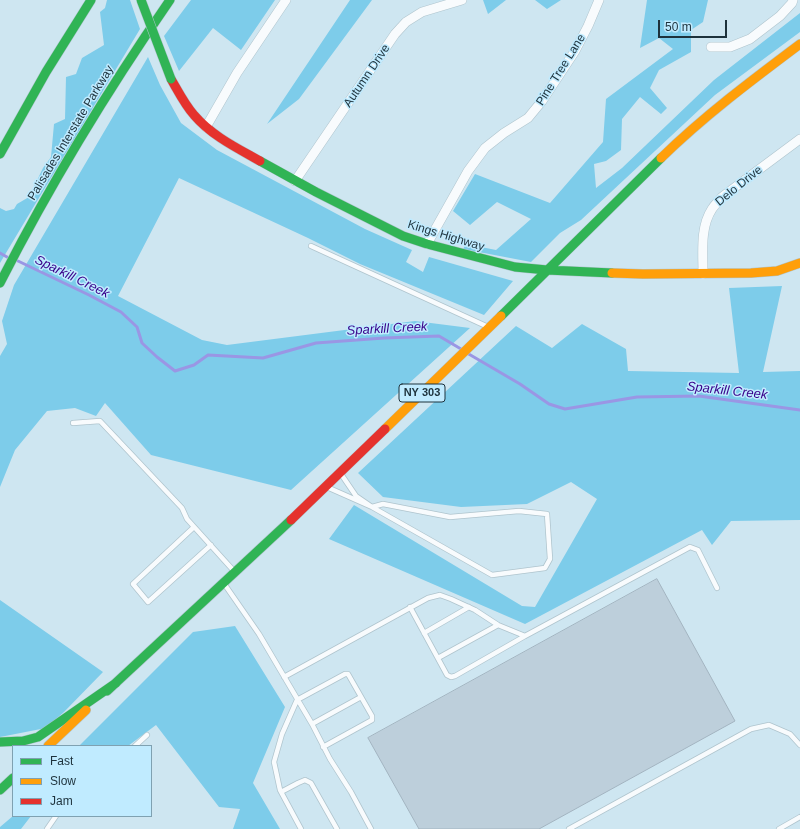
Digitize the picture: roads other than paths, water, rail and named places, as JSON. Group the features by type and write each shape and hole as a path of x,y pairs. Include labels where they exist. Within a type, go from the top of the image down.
{"main road":[{"path":"0,154 46,72 91,0"},
{"name":"Kings Highway","path":"141,0 171,79 186,104 206,126 229,143 295,181 403,236 427,244 515,267 547,270 643,274 751,273 777,271 800,263"},
{"name":"Palisades Interstate Parkway","path":"1,281 53,184 87,126 134,52 170,0"},
{"name":"NY 303","path":"49,745 236,573 326,487 695,126 730,97 800,44"},
{"path":"0,742 23,741 38,737 116,683"},
{"path":"0,790 12,779"}],"street":[{"path":"206,126 237,73 286,0"},
{"name":"Autumn Drive","path":"295,181 395,34 406,22 422,12 462,0"},
{"name":"Pine Tree Lane","path":"427,244 468,171 485,148 504,132 528,118 542,101 575,51 599,0"},
{"path":"711,47 730,47 750,39 780,16 793,0"},
{"name":"Delo Drive","path":"703,274 703,240 705,223 712,208 722,197 800,139"}],"lane":[{"path":"311,246 489,327"},
{"path":"73,423 100,421 182,508 187,519 236,573"},
{"path":"326,487 372,507 383,504 450,517 519,511 547,514 550,559 545,568 492,575 372,507 356,496 340,473"},
{"path":"194,527 133,584 148,602 211,545"},
{"path":"410,607 447,675 451,677 690,547 698,550 717,588"},
{"path":"224,584 259,634 371,829"},
{"path":"284,678 410,607 428,598 440,595 469,607 498,625 525,636"},
{"path":"424,633 469,607"},
{"path":"438,658 498,625"},
{"path":"301,829 281,792 274,762 282,734 297,700 345,674 348,674 372,716 372,720 323,747"},
{"path":"312,724 361,697"},
{"path":"569,829 751,729 769,725 790,734 800,745"},
{"path":"136,745 147,735"},
{"path":"281,792 305,780 311,783 337,829"},
{"path":"47,829 55,817"},
{"path":"779,829 800,817"}],"waterway":[{"name":"Sparkill Creek","path":"0,253 7,257"},
{"name":"Sparkill Creek","path":"18,261 121,312 137,327 142,343 175,371 194,365 208,355 263,358 316,343 439,336 461,349"},
{"name":"Sparkill Creek","path":"467,353 520,384 549,404 565,409 637,397 699,396 800,410"}]}
